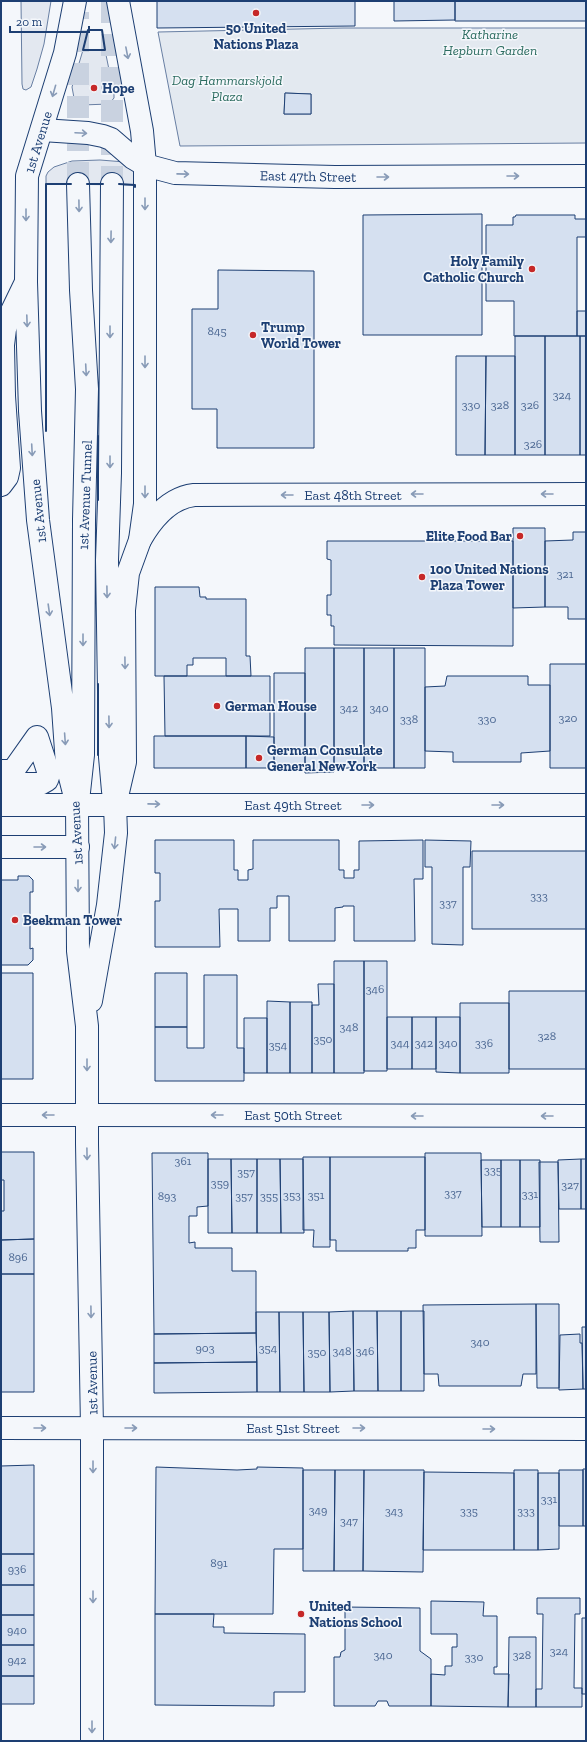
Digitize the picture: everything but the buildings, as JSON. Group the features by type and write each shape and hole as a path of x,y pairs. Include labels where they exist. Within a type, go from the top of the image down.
{"main road":[{"name":"1st Avenue","path":"75,1 65,54 27,176 26,282 30,411 38,520 63,708 67,765 77,805 78,951 87,1026 92,1428 92,1741"},
{"name":"1st Avenue","path":"87,1026 108,904 116,833 115,804 126,762 124,610 128,573 140,540 145,504 145,165 142,130 118,1"},
{"name":"East 47th Street","path":"42,130 88,133 103,136 111,139 133,158 145,165 175,174 335,177 586,176"},
{"name":"1st Avenue Tunnel","path":"77,805 83,755 84,520 87,389 81,290 78,184"},
{"name":"1st Avenue Tunnel","path":"112,184 110,473 107,560 110,757 115,804"},
{"path":"1,485 7,477 8,468 2,400 3,345 5,329 26,282"},
{"name":"East 48th Street","path":"140,540 150,523 162,511 177,500 189,496 586,494"},
{"path":"1,771 13,771 37,737 49,774 47,780 40,784 1,784"},
{"name":"East 49th Street","path":"1,805 586,805"},
{"path":"1,847 78,847"},
{"name":"East 50th Street","path":"1,1115 586,1116"},
{"name":"East 51st Street","path":"1,1428 586,1429"}],"green space":[{"name":"Dag Hammarskjold Plaza","path":"343,28 586,28 586,143 180,146 158,32","holes":["285,93 311,94 311,114 284,114"]}],"shaded area":[{"path":"21,1 51,1 44,44 37,69 31,87 26,90 23,89 22,84"},
{"path":"83,50 105,50 114,94 114,98 109,104 82,105 74,98 72,87"},
{"path":"100,160 125,162 131,166 134,173 135,185 46,184 46,176 54,167 72,161"}],"tunnel":[{"path":"112,1 112,184"},
{"path":"78,12 78,184"}],"wall":[{"path":"88,30 102,30 105,50 83,50 88,30"},
{"path":"46,431 46,184 71,184"},
{"path":"87,184 103,184"},
{"path":"119,184 135,185 135,187"},
{"path":"98,436 98,500"},
{"path":"98,684 98,755"}],"place":[{"name":"50 United Nations Plaza","path":"256,13"},
{"name":"Hope","path":"94,88"},
{"name":"Holy Family Catholic Church","path":"532,269"},
{"name":"Trump World Tower","path":"253,335"},
{"name":"Elite Food Bar","path":"520,536"},
{"name":"100 United Nations Plaza Tower","path":"422,577"},
{"name":"German House","path":"217,706"},
{"name":"German Consulate General New York","path":"259,758"},
{"name":"Beekman Tower","path":"15,920"},
{"name":"United Nations School","path":"301,1614"}],"park label":[{"name":"Katharine Hepburn Garden","path":"490,42"}]}
